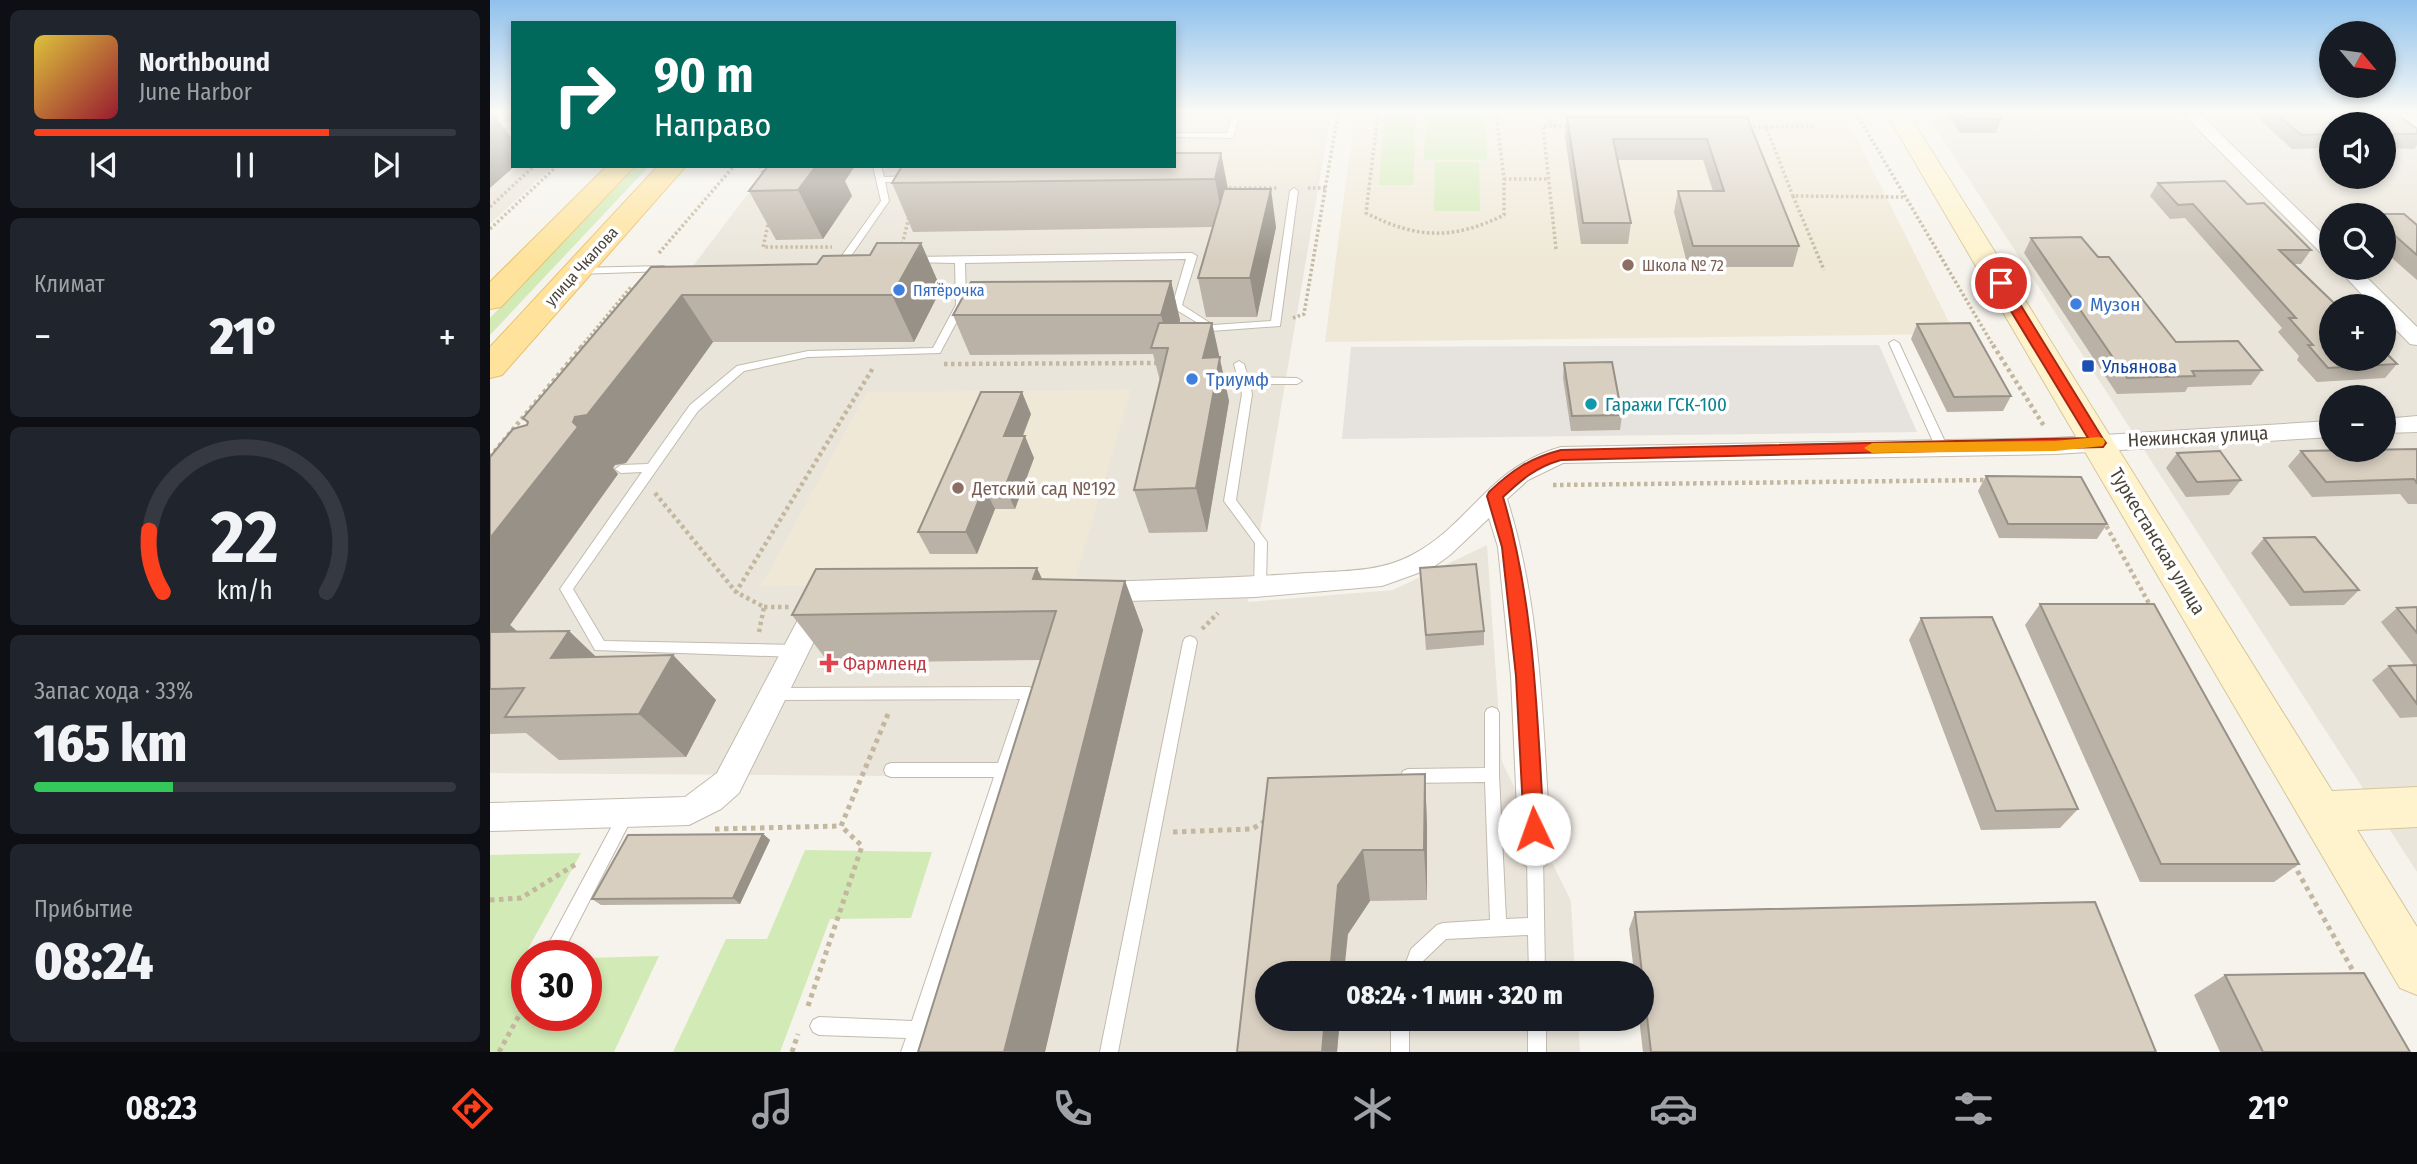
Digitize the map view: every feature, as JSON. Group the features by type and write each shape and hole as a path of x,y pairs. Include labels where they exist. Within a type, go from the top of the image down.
{"main road":[{"name":"Туркестанская улица","path":"1927,162 2417,971"},
{"path":"490,300 620,168"},
{"name":"улица Чкалова","path":"490,367 671,168"},
{"path":"2320,811 2417,807"}],"street":[{"path":"2240,162 2319,240"},
{"path":"2358,280 2417,339"},
{"path":"2396,425 2417,424"},
{"name":"Нежинская улица","path":"1068,592 1260,587 1352,580 1389,573 1423,561 1456,534 1521,471 1541,460 1561,455 2098,443 2319,430"},
{"path":"1494,496 1510,547 1525,676 1535,854"},
{"path":"490,817 689,811 710,799 728,783 810,622 823,607 843,598 853,597"}],"lane":[{"path":"841,264 885,201 877,168"},
{"path":"880,180 918,179"},
{"path":"1150,306 1177,306 1211,328 1276,324 1294,191"},
{"path":"898,260 1192,256 1177,306"},
{"path":"795,651 600,646 566,589 694,408 741,368 808,354 936,351 961,305 960,260"},
{"path":"828,264 853,263"},
{"path":"576,271 671,269"},
{"path":"961,305 988,306"},
{"path":"1894,343 1941,446"},
{"path":"1239,364 1247,394 1230,500 1261,542 1260,587"},
{"path":"1243,380 1297,381"},
{"path":"621,469 648,474"},
{"path":"1110,1052 1190,642"},
{"path":"773,694 1029,693 910,1052"},
{"path":"1492,713 1498,928"},
{"path":"891,770 1004,770"},
{"path":"1398,776 1492,775"},
{"path":"560,940 626,814"},
{"path":"1535,854 1536,961"},
{"path":"1415,961 1417,955 1443,931 1536,926"},
{"path":"808,1023 918,1030"},
{"path":"1400,1031 1400,1052"},
{"path":"1537,1031 1538,1052"}],"path":[{"path":"1276,324 1304,314 1330,162"},
{"path":"1372,162 1366,213 1390,227 1417,234 1457,233 1489,223 1504,215 1502,162"},
{"path":"1546,162 1556,249"},
{"path":"1780,162 1824,270"},
{"path":"1883,162 1964,300 2046,430"},
{"path":"490,207 532,168"},
{"path":"490,229 555,168"},
{"path":"490,457 732,168"},
{"path":"762,168 769,188"},
{"path":"1504,179 1548,179"},
{"path":"1212,188 1281,188"},
{"path":"1306,188 1326,188"},
{"path":"1793,196 1903,197"},
{"path":"898,260 909,216 916,208"},
{"path":"771,213 763,247 853,246"},
{"path":"936,351 945,365 1158,363"},
{"path":"574,356 585,352"},
{"path":"736,592 883,352"},
{"path":"556,378 567,377"},
{"path":"648,474 736,592 764,607 755,652"},
{"path":"1494,496 1544,485 1998,480"},
{"path":"2101,516 2154,613"},
{"path":"841,826 896,694"},
{"path":"1152,832 1252,830 1273,815"},
{"path":"703,829 841,826 862,846 808,1023 792,1052"},
{"path":"490,900 521,898 611,841"},
{"path":"2286,850 2359,981"},
{"path":"499,1052 511,1030"}],"shaded area":[{"path":"490,162 511,162 511,168 551,168 490,224"},
{"path":"1176,162 1323,162 1248,602 1393,590 1487,545 1502,762 1571,901 1574,961 1255,961 1255,1031 1579,1031 1580,1052 924,1052 1019,777 490,773 490,533 767,168 1176,168"},
{"path":"1176,162 1318,162 1315,182 996,182 1176,168"},
{"name":"Школа № 72","path":"1349,162 1869,162 1955,334 1325,342"},
{"path":"1958,162 2319,162 2319,189 2396,189 2396,162 2417,162 2417,872"},
{"path":"1879,345 1917,432 1342,439 1351,347"},
{"name":"Детский сад №192","path":"1131,390 1074,583 761,586 867,392"}],"green space":[{"path":"1381,162 1414,162 1413,185 1379,185"},
{"path":"1435,162 1479,162 1480,211 1434,211"},
{"path":"635,168 647,168 490,335 490,318"},
{"path":"805,850 932,852 911,918 830,919 780,1052 673,1052 726,939 767,939"},
{"path":"581,853 533,940 511,940 511,1031 602,1031 602,958 659,956 614,1052 490,1052 490,855"}],"building":[{"path":"1176,162 1219,162 1215,179 892,183 901,168 1176,168"},
{"path":"1574,162 1618,162 1631,223 1583,223"},
{"path":"1715,162 1765,162 1799,246 1693,246 1678,191 1724,191"},
{"path":"766,168 814,168 798,190 749,191"},
{"path":"2225,181 2247,204 2264,203 2311,250 2279,250 2325,294 2319,294 2319,358 2308,345 2313,345 2289,318 2296,318 2193,204 2178,205 2158,183"},
{"path":"1224,189 1271,189 1250,278 1198,278"},
{"path":"2396,214 2404,214 2417,225 2417,255 2396,237"},
{"path":"2081,237 2098,257 2109,257 2176,342 2238,341 2262,370 2192,371 2195,376 2127,378 2031,238"},
{"path":"877,243 921,243 892,295 682,295 587,415 575,417 573,422 578,427 490,538 490,457 513,429 527,425 528,422 523,418 651,267 817,264 823,256 870,255"},
{"path":"1171,281 1161,315 953,315 971,282"},
{"path":"1159,323 1212,323 1203,358 1220,357 1196,488 1134,490 1168,348 1151,348"},
{"path":"1970,323 2011,396 1954,397 1917,324"},
{"name":"Гаражи ГСК-100","path":"1612,362 1622,415 1572,416 1564,363"},
{"path":"981,392 1022,392 1004,436 1025,436 1005,487 984,487 966,532 918,532"},
{"path":"2396,449 2417,449 2417,483 2414,479 2326,482 2301,451 2319,451 2319,462 2396,462"},
{"path":"2220,451 2241,480 2197,482 2177,453"},
{"path":"1986,476 2081,477 2107,524 2008,524"},
{"path":"2315,537 2359,590 2304,592 2264,538"},
{"path":"1476,564 1484,631 1426,635 1420,568"},
{"path":"1037,568 1033,579 1125,581 1004,1052 918,1052 1056,611 792,615 816,569"},
{"path":"2040,604 2154,604 2299,864 2161,864"},
{"path":"2417,607 2417,633 2397,608"},
{"path":"1992,617 2078,809 1996,811 1921,618"},
{"path":"569,631 551,658 673,655 639,714 505,717 524,688 490,689 490,632"},
{"path":"2417,665 2417,704 2389,666"},
{"path":"1425,774 1424,850 1363,850 1338,885 1331,961 1255,961 1255,1031 1324,1031 1322,1052 1237,1052 1268,778"},
{"path":"763,834 733,898 592,899 628,835"},
{"path":"2095,902 2156,1052 1651,1052 1649,1031 1654,1031 1654,961 1641,961 1635,912"},
{"path":"2364,973 2410,1052 2263,1052 2225,975"}],"slow traffic":[{"path":"1872,448 2055,446 2098,442"}],"place":[{"name":"Школа № 72","path":"1628,265"},
{"name":"Пятёрочка","path":"899,290"},
{"name":"Музон","path":"2076,304"},
{"name":"Ульянова","path":"2088,366"},
{"name":"Триумф","path":"1192,379"},
{"name":"Гаражи ГСК-100","path":"1591,404"},
{"name":"Детский сад №192","path":"958,488"},
{"name":"Фармленд","path":"829,663"}],"route":[{"path":"1534,829 1525,676 1510,547 1494,496 1521,471 1541,460 1561,455 2098,443 2001,283"}]}
